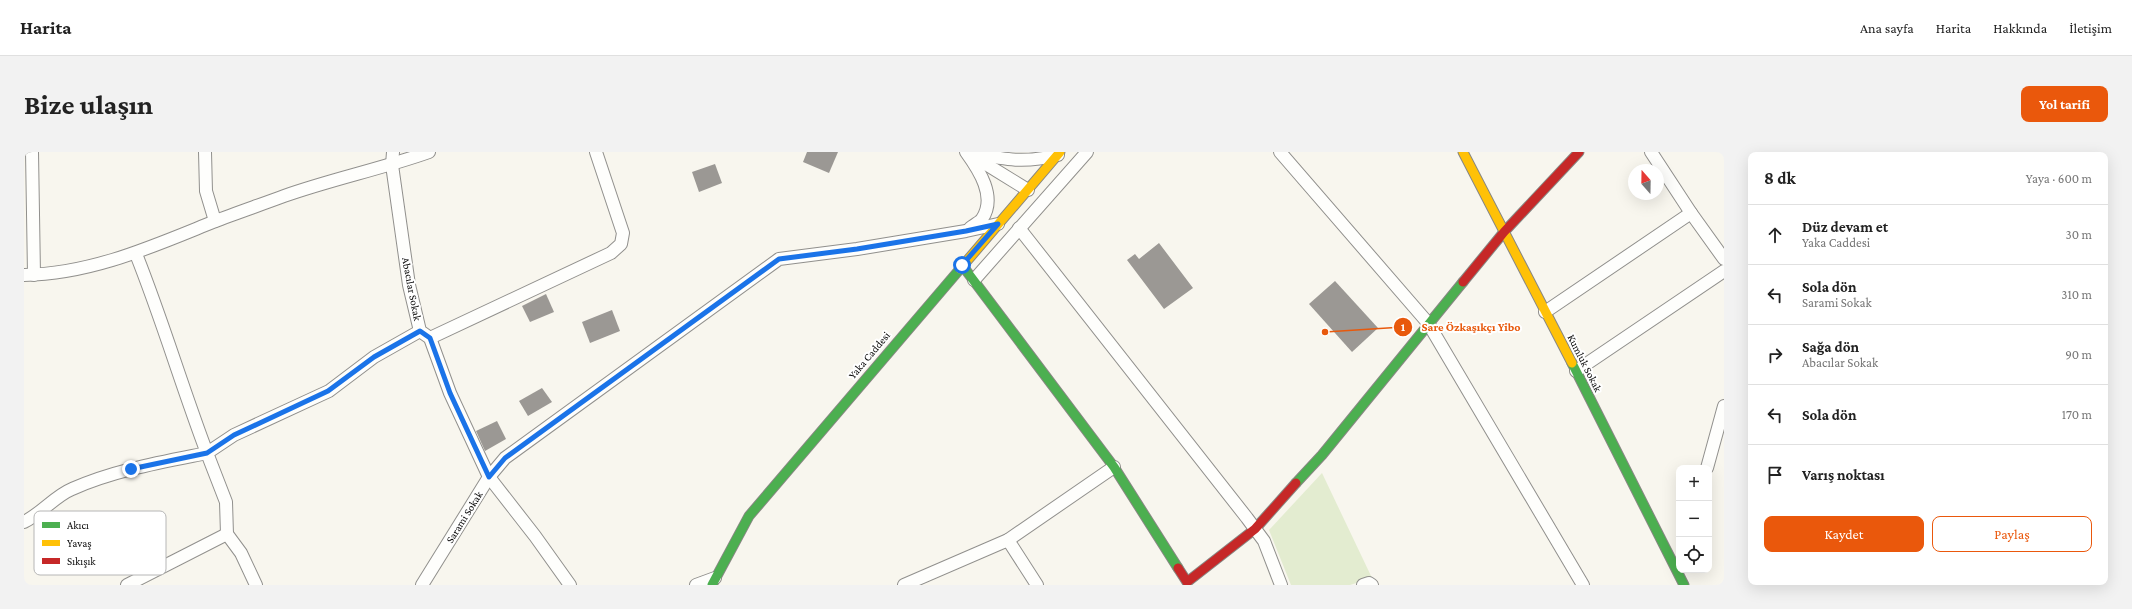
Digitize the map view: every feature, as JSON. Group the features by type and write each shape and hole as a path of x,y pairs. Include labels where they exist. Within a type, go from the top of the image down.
{"street":[{"path":"32,152 29,275 95,266 136,254 215,221 298,191 392,165 429,152"},
{"path":"205,152 206,191 215,221"},
{"name":"Abacılar Sokak","path":"393,152 392,165 409,285 425,334 450,393 489,477 535,536 570,585"},
{"path":"43,511 70,490 131,469 207,453 234,435 328,391 374,357 611,253 621,244 623,233 596,152"},
{"path":"967,152 1019,162 1036,161 1059,153"},
{"path":"967,152 1028,190"},
{"path":"966,231 982,219 988,203 985,186 979,170 967,152"},
{"path":"974,280 1087,152"},
{"path":"1280,152 1428,323 1583,585"},
{"name":"Kumluk Sokak","path":"1463,152 1545,312 1676,559"},
{"path":"962,265 1114,467 1184,584 1255,529 1322,455 1428,323 1504,232 1579,152"},
{"path":"1651,152 1691,213 1724,258"},
{"name":"Yaka Caddesi","path":"714,581 749,516 1059,153"},
{"path":"1545,312 1691,213"},
{"name":"Sarami Sokak","path":"422,585 489,477 505,458 779,259 857,249 966,231 998,224"},
{"path":"1019,228 1264,541 1281,585"},
{"path":"136,254 155,302 181,383 226,502 228,534 241,552 256,585"},
{"path":"1576,371 1724,271"},
{"path":"1708,465 1724,406"},
{"path":"904,585 1008,540 1114,467"},
{"path":"24,522 34,517"},
{"path":"166,565 228,534"},
{"path":"1008,540 1037,585"},
{"name":"Kumluk Sokak","path":"1680,573 1684,585"},
{"path":"127,585 147,575"},
{"path":"696,585 714,581"},
{"path":"1363,585 1369,583 1372,585"}],"green space":[{"path":"1322,473 1372,578 1350,585 1291,585 1269,530"}],"building":[{"path":"807,152 838,152 829,173 803,162"},
{"path":"715,164 722,183 699,192 692,172"},
{"path":"1159,243 1193,288 1164,309 1127,260 1135,254 1139,259"},
{"path":"1335,281 1378,328 1352,352 1309,304"},
{"path":"546,294 554,312 530,322 522,306"},
{"path":"612,310 620,331 590,343 582,322"},
{"path":"542,388 552,402 528,416 519,401"},
{"path":"497,421 506,439 485,451 476,431"}],"traffic: fast":[{"path":"962,265 1114,467 1178,568"},
{"path":"712,585 749,516 960,269"},
{"path":"1296,483 1322,455 1463,282"},
{"path":"1572,363 1684,585"}],"traffic: slow":[{"path":"960,269 1060,152"},
{"path":"1463,152 1572,363"}],"traffic: jam":[{"path":"1463,282 1504,232 1579,152"},
{"path":"1178,568 1187,582 1255,529 1296,483"}],"place":[{"name":"Sare Özkaşıkçı Yibo","path":"1325,332"}],"route":[{"path":"131,469 207,453 234,435 328,391 374,357 420,331 430,338 450,393 489,477 505,458 779,259 857,249 966,231 998,224 962,265"}]}
